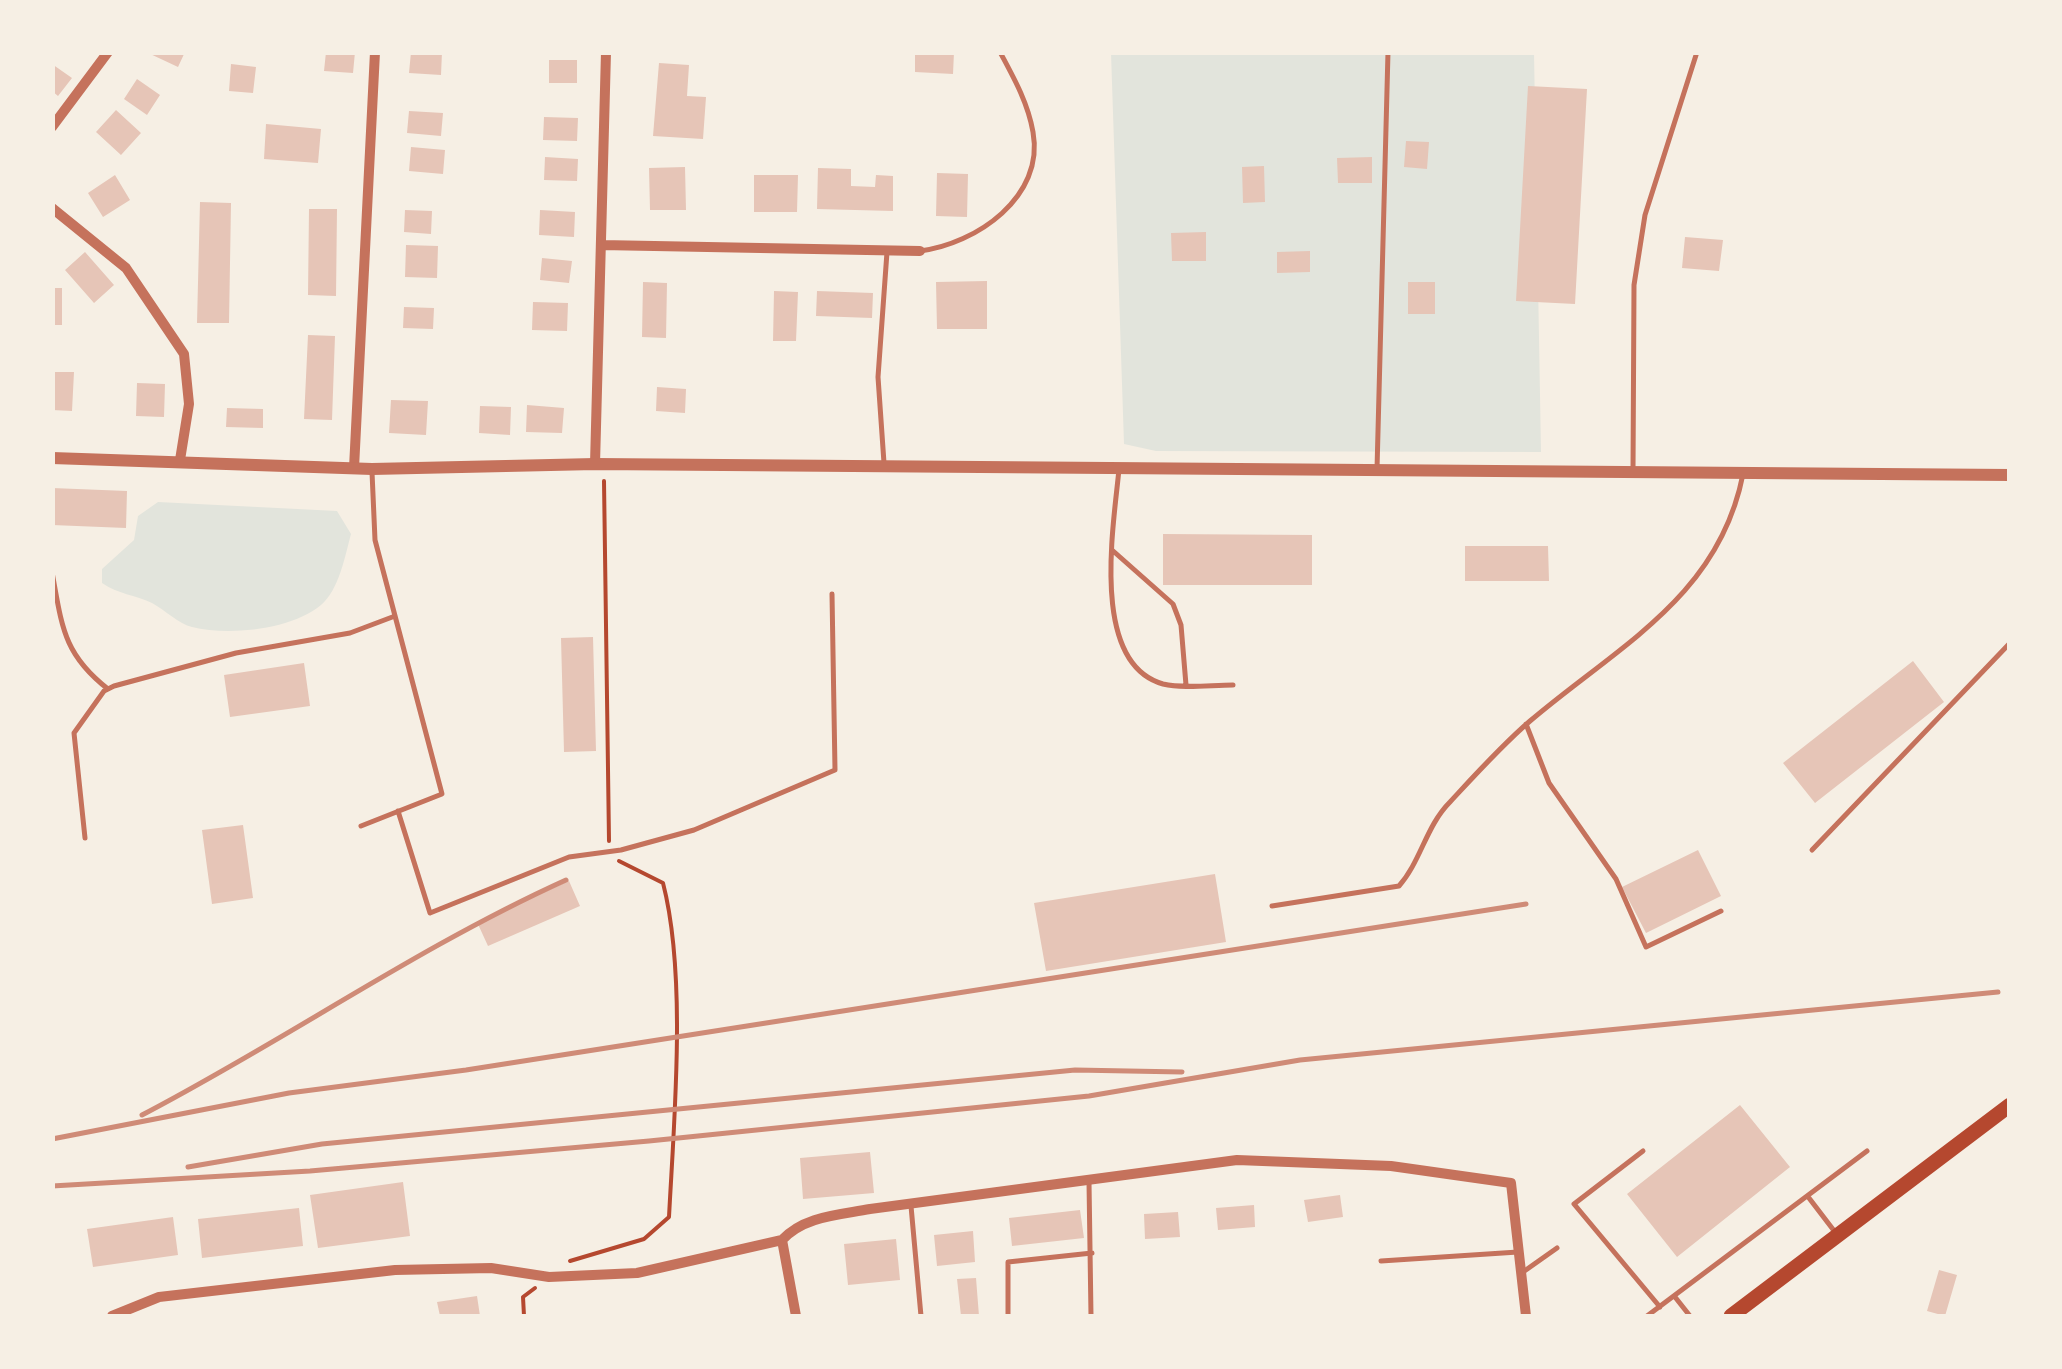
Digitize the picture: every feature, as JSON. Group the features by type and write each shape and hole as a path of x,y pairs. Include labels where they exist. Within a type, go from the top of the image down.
{"main road":[{"path":"1731,1316 2010,1106"}],"street":[{"path":"52,127 108,52"},
{"path":"354,468 375,52"},
{"path":"599,470 606,52"},
{"path":"52,208 126,268 184,354 190,404 180,460"},
{"path":"601,244 920,251"},
{"path":"52,458 372,469 884,467 2010,476"},
{"path":"112,1316 158,1296 395,1270 491,1268 549,1278 638,1273 782,1240 794,1228 815,1220 1088,1178 1237,1160 1391,1166 1511,1183 1526,1316"},
{"path":"782,1240 796,1316"}],"lane":[{"path":"920,251 946,248 979,232 1010,206 1030,175 1034,136 1020,89 1000,52"},
{"path":"1376,472 1388,52"},
{"path":"1633,474 1634,284 1646,215 1697,52"},
{"path":"884,467 878,378 888,252"},
{"path":"361,826 442,794 375,540 372,469"},
{"path":"1119,469 1109,605 1125,646 1149,678 1166,685 1233,685"},
{"path":"1272,906 1399,886 1411,872 1427,833 1446,805 1526,724 1679,602 1723,542 1742,474"},
{"path":"1112,550 1173,604 1180,626 1186,685"},
{"path":"52,572 68,646 85,671 108,689"},
{"path":"398,811 430,913 569,857 611,852 694,830 836,770 832,594"},
{"path":"85,838 74,733 108,689 160,670 350,633 395,616"},
{"path":"1812,850 2010,643"},
{"path":"1526,724 1549,783 1616,879 1646,947 1721,911"},
{"path":"1647,1316 1867,1151"},
{"path":"1643,1152 1574,1204 1660,1308"},
{"path":"1088,1178 1092,1316"},
{"path":"1809,1198 1836,1235"},
{"path":"910,1204 921,1316"},
{"path":"1521,1274 1557,1248"},
{"path":"1008,1316 1008,1262 1092,1252"},
{"path":"1381,1261 1518,1252"},
{"path":"1675,1297 1690,1316"}],"path":[{"path":"524,1316 523,1297 549,1278 586,1254 644,1239 669,1217 676,1032 671,912 663,883 612,857 611,852 599,470"}],"shaded area":[{"path":"1111,53 1534,53 1541,452 1156,451 1124,444"},
{"path":"158,502 337,511 351,534 337,582 321,605 276,625 223,631 187,625 152,603 102,583 102,569 134,540 138,516"}],"building":[{"path":"146,52 185,52 178,67"},
{"path":"326,52 355,52 353,73 324,71"},
{"path":"411,52 442,52 441,75 409,73"},
{"path":"915,52 954,52 953,74 915,72"},
{"path":"549,60 577,60 577,83 549,83"},
{"path":"659,63 689,65 687,96 706,97 703,139 653,136"},
{"path":"52,64 72,78 58,96 52,91"},
{"path":"231,64 256,67 253,93 229,91"},
{"path":"137,79 160,95 147,115 124,99"},
{"path":"1528,86 1587,89 1575,304 1516,301"},
{"path":"116,110 141,133 121,155 96,132"},
{"path":"409,111 443,113 441,136 407,133"},
{"path":"544,117 578,118 577,141 543,140"},
{"path":"266,124 321,129 318,163 264,159"},
{"path":"1406,141 1429,142 1427,169 1404,167"},
{"path":"411,147 445,150 443,174 409,171"},
{"path":"545,157 578,159 577,181 544,180"},
{"path":"1372,157 1372,183 1338,183 1337,158"},
{"path":"1264,166 1265,202 1243,203 1242,167"},
{"path":"685,167 686,210 650,210 649,168"},
{"path":"818,168 851,169 851,186 875,187 876,175 893,176 893,211 817,209"},
{"path":"937,173 968,174 967,217 936,216"},
{"path":"115,175 130,200 103,217 88,193"},
{"path":"754,175 798,175 797,212 754,212"},
{"path":"200,202 231,203 229,323 197,323"},
{"path":"309,209 337,209 336,296 308,295"},
{"path":"405,210 432,211 431,234 404,232"},
{"path":"540,210 575,212 574,237 539,235"},
{"path":"1206,232 1206,261 1172,261 1171,233"},
{"path":"1685,237 1723,240 1719,271 1682,268"},
{"path":"406,245 438,246 437,278 405,277"},
{"path":"1310,251 1310,272 1277,273 1277,252"},
{"path":"85,252 114,285 94,303 65,270"},
{"path":"542,258 572,261 569,283 540,280"},
{"path":"987,281 987,329 937,329 936,282"},
{"path":"643,282 667,283 666,338 642,337"},
{"path":"1408,282 1435,282 1435,314 1408,314"},
{"path":"52,288 62,288 62,325 52,325"},
{"path":"774,291 798,292 796,341 773,341"},
{"path":"817,291 873,293 872,318 816,316"},
{"path":"533,302 568,303 567,331 532,330"},
{"path":"404,307 434,308 433,329 403,328"},
{"path":"308,335 335,336 332,420 304,419"},
{"path":"52,372 74,372 72,411 52,410"},
{"path":"137,383 165,384 164,417 136,416"},
{"path":"657,387 686,389 685,413 656,411"},
{"path":"391,400 428,401 426,435 389,433"},
{"path":"527,405 564,408 562,433 526,432"},
{"path":"480,406 511,407 510,435 479,433"},
{"path":"227,408 263,409 263,428 226,427"},
{"path":"52,488 127,491 126,528 52,525"},
{"path":"1163,534 1312,535 1312,585 1163,585"},
{"path":"1465,546 1548,546 1549,581 1465,581"},
{"path":"593,637 596,751 564,752 561,638"},
{"path":"1913,661 1944,702 1815,803 1783,763"},
{"path":"304,663 310,706 230,717 224,675"},
{"path":"243,825 253,898 212,904 202,830"},
{"path":"1698,850 1721,896 1646,933 1622,887"},
{"path":"1215,874 1226,942 1046,971 1034,903"},
{"path":"569,881 580,906 488,946 477,922"},
{"path":"1740,1105 1790,1167 1677,1257 1627,1194"},
{"path":"870,1152 874,1193 803,1199 800,1158"},
{"path":"403,1182 410,1236 318,1248 310,1195"},
{"path":"1340,1195 1343,1217 1308,1222 1304,1200"},
{"path":"1254,1205 1255,1227 1218,1230 1216,1208"},
{"path":"299,1208 303,1246 202,1258 198,1219"},
{"path":"1080,1210 1084,1238 1012,1246 1009,1218"},
{"path":"1178,1212 1180,1237 1145,1239 1144,1214"},
{"path":"173,1217 178,1255 93,1267 87,1229"},
{"path":"973,1231 975,1262 937,1266 934,1235"},
{"path":"896,1239 900,1280 848,1285 844,1244"},
{"path":"1939,1270 1957,1275 1945,1316 1927,1311"},
{"path":"976,1278 979,1316 961,1316 957,1279"},
{"path":"477,1296 480,1316 440,1316 437,1302"}],"railway":[{"path":"142,1115 458,934 566,880"},
{"path":"52,1139 289,1093 466,1070 1526,904"},
{"path":"52,1186 310,1171 649,1141 1089,1096 1300,1060 1998,992"},
{"path":"188,1167 322,1144 1075,1070 1182,1072"}]}
